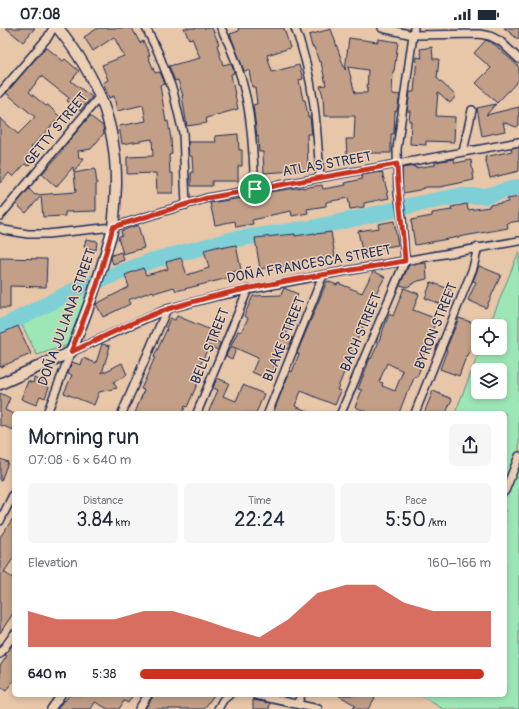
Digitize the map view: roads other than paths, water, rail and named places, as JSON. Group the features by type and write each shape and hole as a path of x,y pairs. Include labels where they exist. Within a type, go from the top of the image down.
{"street":[{"path":"0,93 48,37 53,28"},
{"name":"DOÑA JULIANA STREET","path":"48,411 97,285 113,227 115,198 115,159 113,142 100,96 87,68 58,28"},
{"path":"146,28 158,52 173,91 183,132 186,205"},
{"path":"221,28 235,62 246,97 252,138 255,189"},
{"path":"295,28 302,45 310,75 316,112 320,178"},
{"path":"382,28 413,32 479,34 490,36 500,41 519,59"},
{"path":"405,261 402,218 398,193 397,149 413,32"},
{"name":"GETTY STREET","path":"0,216 100,96"},
{"path":"463,152 472,110"},
{"name":"ATLAS STREET","path":"0,228 28,234 41,234 113,227 207,198 519,142"},
{"name":"DOÑA FRANCESCA STREET","path":"0,384 167,309 248,289 478,247 519,241"},
{"name":"BYRON STREET","path":"416,411 474,268 478,247"},
{"name":"BACH STREET","path":"342,411 405,261"},
{"name":"BLAKE STREET","path":"269,411 323,275"},
{"name":"BELL STREET","path":"198,411 248,289"},
{"path":"123,411 167,309"},
{"path":"507,486 519,456"},
{"path":"0,521 12,498"},
{"path":"0,654 12,637"},
{"path":"51,709 60,697"},
{"path":"139,709 147,697"},
{"path":"218,709 227,697"},
{"path":"266,697 298,703 318,709"},
{"path":"298,703 300,697"}],"waterway":[{"path":"408,206 458,196 485,196 519,187"},
{"path":"0,328 81,287 154,260 235,239 312,228 394,210"}]}
